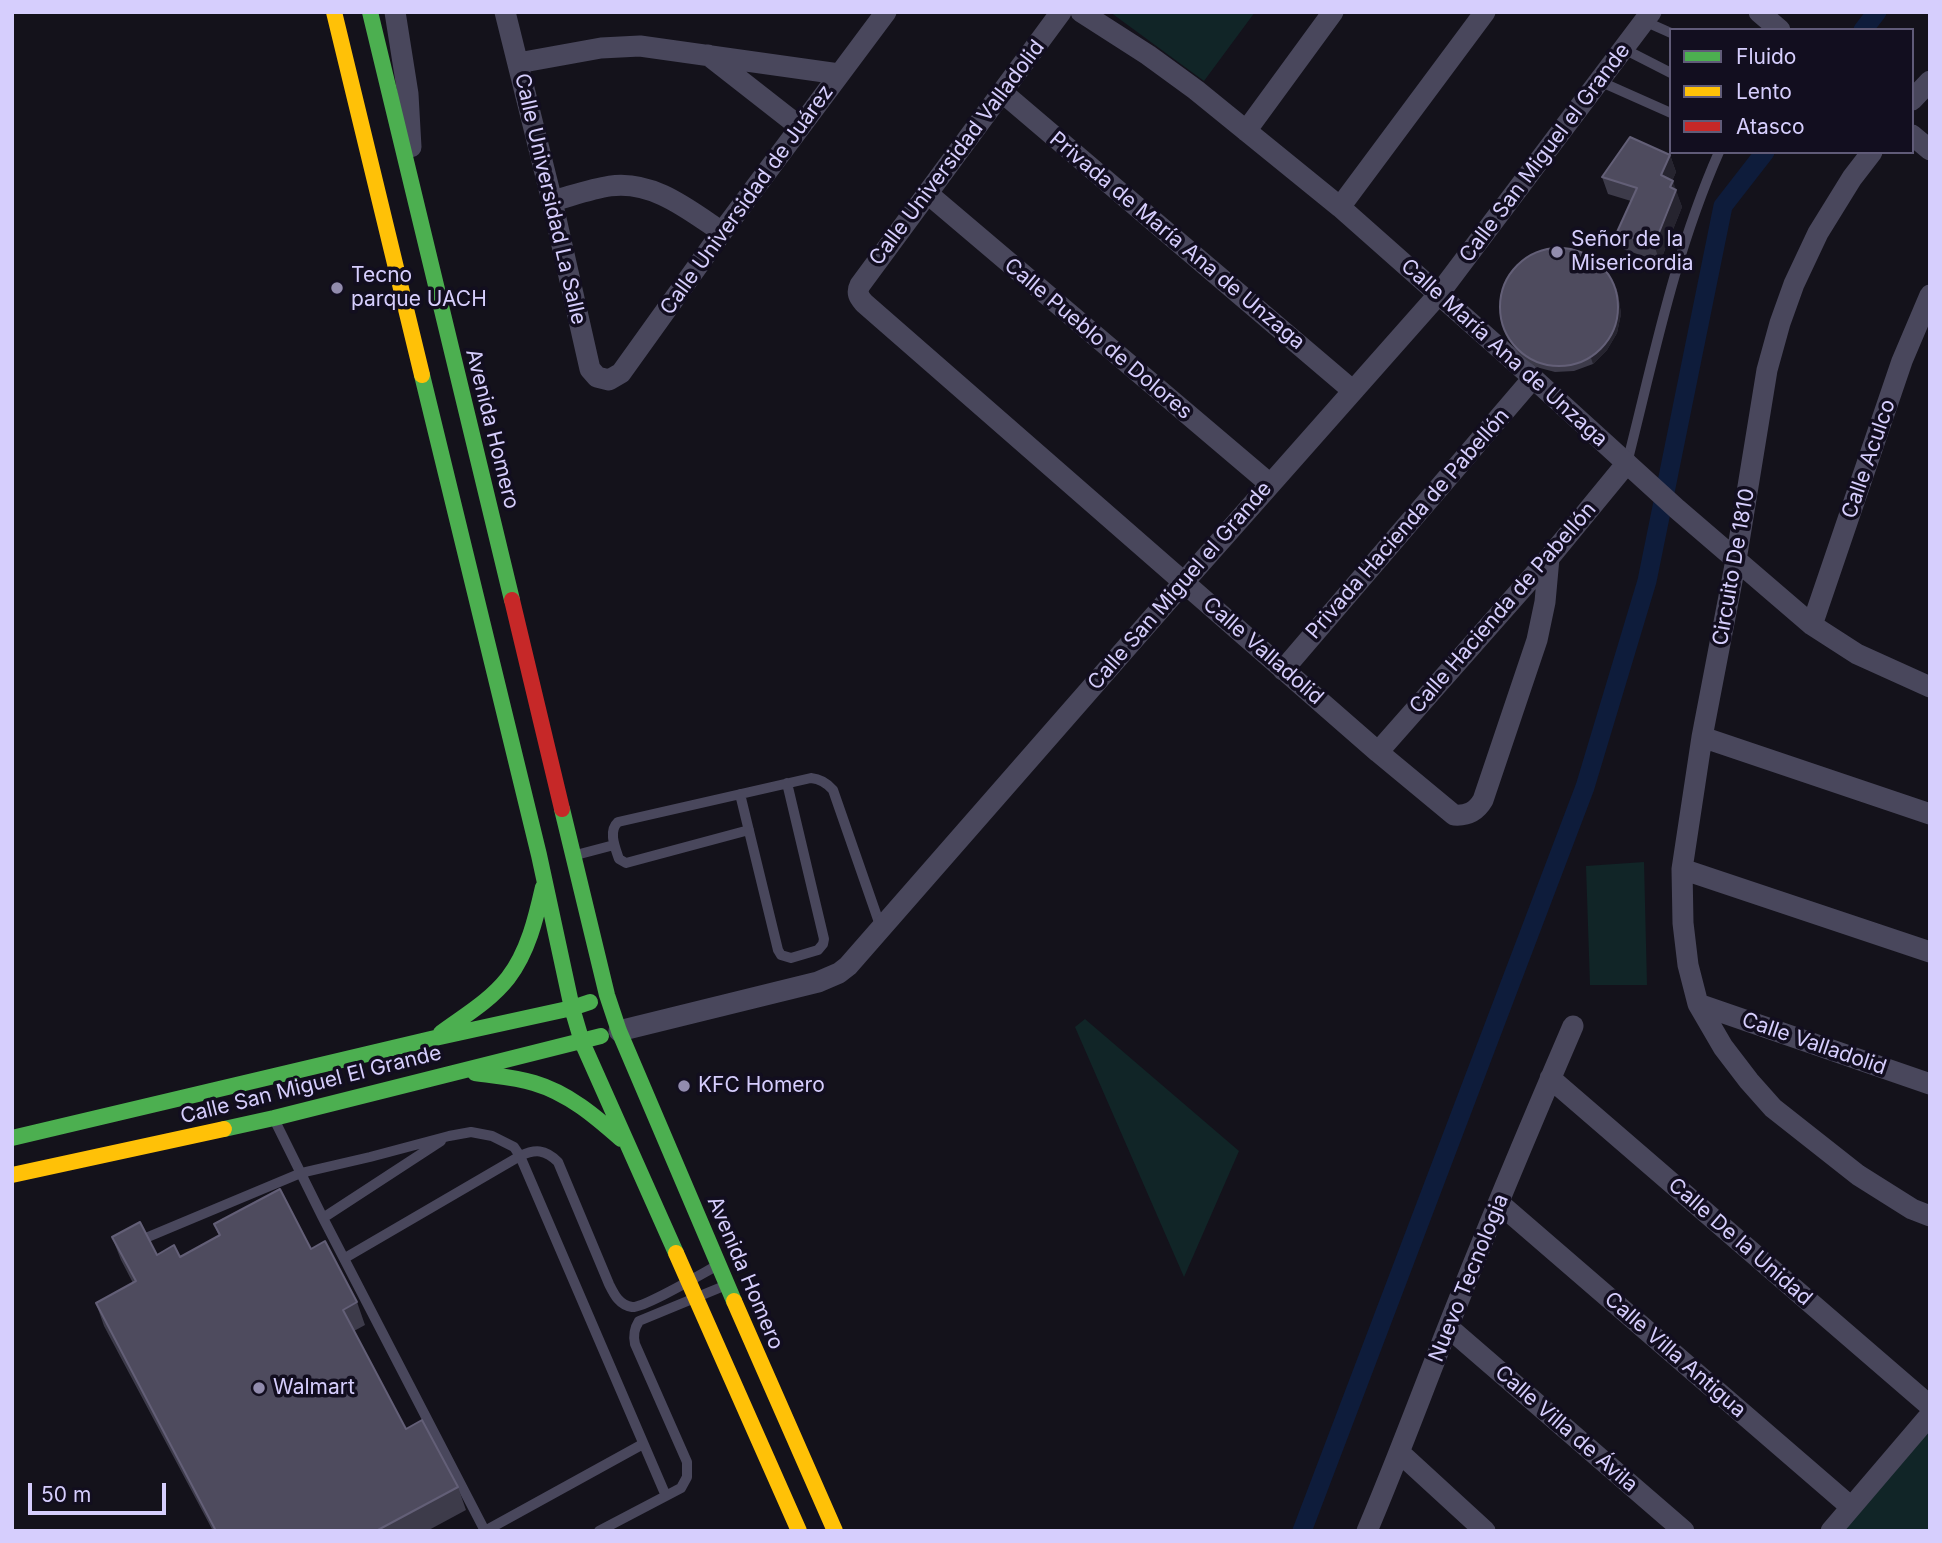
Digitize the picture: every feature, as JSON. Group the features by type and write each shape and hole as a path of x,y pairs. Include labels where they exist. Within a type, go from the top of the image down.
{"main road":[{"path":"334,12 582,1042 799,1531"},
{"name":"Avenida Homero","path":"370,12 607,996 619,1031 718,1265 835,1531"},
{"path":"435,1038 488,998 519,961 530,935 544,880"},
{"name":"Calle San Miguel El Grande","path":"12,1138 572,1008 607,996"},
{"name":"Calle San Miguel El Grande","path":"12,1175 274,1118 619,1031"},
{"path":"458,1071 514,1078 562,1095 602,1121 629,1147"}],"street":[{"path":"396,12 411,113 411,184"},
{"name":"Calle Universidad La Salle","path":"505,12 590,369 603,379"},
{"name":"Calle Universidad de Juárez","path":"603,379 609,380 621,373 886,12"},
{"name":"Calle Universidad Valladolid","path":"858,296 860,285 1061,12"},
{"name":"Calle María Ana de Unzaga","path":"1081,12 1196,90 1340,207 1677,509 1812,625 1857,654 1930,687"},
{"path":"1246,131 1333,12"},
{"path":"1340,207 1485,12"},
{"path":"1759,12 1778,28"},
{"name":"Calle San Miguel el Grande","path":"619,1031 818,982 848,966 1438,295 1648,17"},
{"path":"518,63 601,48 660,47 839,74"},
{"path":"706,54 800,127"},
{"path":"1914,98 1930,81"},
{"name":"Privada de María Ana de Unzaga","path":"1002,92 1352,390"},
{"path":"1914,137 1930,150"},
{"name":"Circuito De 1810","path":"1698,1004 1688,965 1683,923 1682,869 1702,737 1736,560 1767,370 1794,284 1818,233 1852,178 1870,154"},
{"path":"552,201 610,186 642,188 672,199 722,232"},
{"name":"Calle Pueblo de Dolores","path":"927,193 1270,484"},
{"name":"Calle Aculco","path":"1812,625 1902,361 1930,295"},
{"name":"Calle Valladolid","path":"858,296 1283,670 1450,813 1467,815 1480,806 1537,639 1545,602 1549,558"},
{"name":"Privada Hacienda de Pabellón","path":"1283,670 1533,378"},
{"name":"Calle Hacienda de Pabellón","path":"1378,752 1549,558 1627,463"},
{"path":"1702,737 1930,814"},
{"path":"1682,869 1930,952"},
{"path":"1698,1004 1723,1047 1773,1108 1858,1175 1912,1209 1930,1216"},
{"name":"Calle Valladolid","path":"1698,1004 1930,1084"},
{"name":"Nuevo Tecnologia","path":"1367,1531 1573,1026"},
{"name":"Calle De la Unidad","path":"1550,1078 1930,1406"},
{"name":"Calle Villa Antigua","path":"1499,1203 1851,1507"},
{"name":"Calle Villa de Ávila","path":"1448,1327 1684,1531"},
{"path":"1831,1531 1930,1415"},
{"path":"1400,1453 1485,1531"}],"lane":[{"path":"1648,17 1669,32"},
{"path":"1624,49 1669,72"},
{"path":"1599,81 1669,112"},
{"path":"1627,463 1671,284 1717,154"},
{"path":"749,830 626,863 619,859 613,830 618,822 818,778 833,790 881,928"},
{"path":"740,794 778,950 781,955 791,958 818,950 824,939 787,783"},
{"path":"573,856 614,845"},
{"path":"274,1118 485,1531 643,1444"},
{"path":"121,1249 301,1173 449,1136 471,1132 492,1136 514,1147 520,1156 666,1496"},
{"path":"323,1218 449,1136"},
{"path":"345,1258 520,1156 538,1150 548,1153 558,1162 609,1284 620,1302 635,1307 718,1265"},
{"path":"599,1531 681,1488 688,1470 687,1462 635,1344 634,1335 639,1321 727,1285"}],"green space":[{"path":"1110,12 1255,12 1204,81"},
{"path":"1644,862 1647,985 1590,985 1586,866"},
{"path":"1085,1019 1239,1151 1184,1277 1075,1027"},
{"path":"1930,1429 1930,1531 1842,1531"}],"building":[{"path":"1630,137 1670,155 1661,175 1673,181 1670,187 1676,190 1654,245 1617,232 1637,188 1602,177"},
{"path":"1559,248 1570,249 1592,258 1608,274 1617,296 1617,318 1608,340 1592,356 1570,365 1559,366 1548,365 1526,356 1510,340 1501,318 1500,307 1501,296 1510,274 1526,258 1548,249"},
{"name":"Walmart","path":"280,1189 311,1249 325,1241 357,1302 343,1310 406,1429 422,1420 458,1487 376,1531 216,1531 96,1303 136,1281 112,1237 140,1222 157,1255 174,1245 180,1257 220,1235 214,1224"}],"waterway":[{"path":"1865,28 1877,12"},
{"path":"1302,1531 1585,787 1647,581 1723,206 1763,154"}],"traffic: fast":[{"path":"370,12 512,600"},
{"path":"422,375 539,855 572,1008 582,1042 676,1253"},
{"path":"562,809 607,995 619,1031 734,1301"},
{"path":"441,1033 485,1001 515,968 534,923 543,887"},
{"path":"12,1138 590,1002"},
{"path":"224,1129 601,1036"},
{"path":"475,1073 520,1079 546,1087 580,1106 621,1139"}],"traffic: slow":[{"path":"334,12 422,375"},
{"path":"12,1175 224,1129"},
{"path":"676,1253 799,1531"},
{"path":"734,1301 835,1531"}],"traffic: jam":[{"path":"512,600 562,809"}],"place":[{"name":"Señor de la Misericordia","path":"1557,252"},
{"name":"Tecno parque UACH","path":"337,288"},
{"name":"KFC Homero","path":"684,1086"},
{"name":"Walmart","path":"259,1388"}]}
